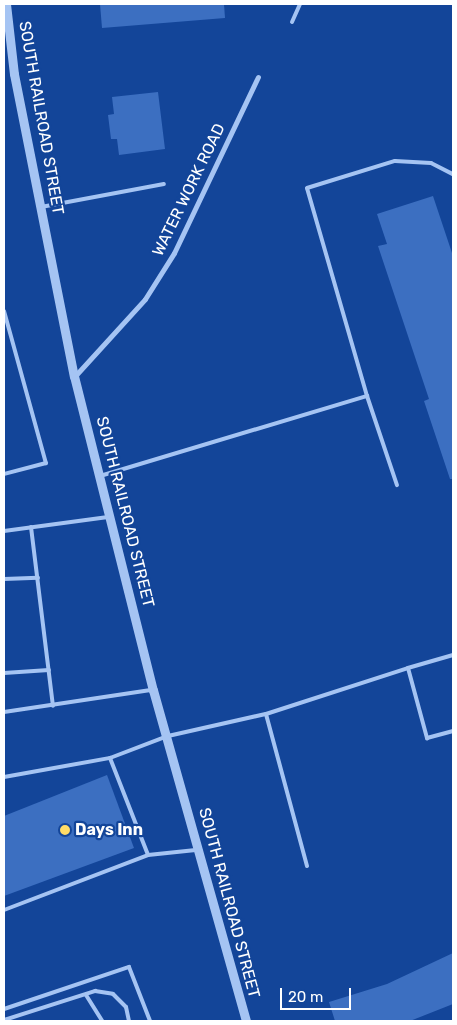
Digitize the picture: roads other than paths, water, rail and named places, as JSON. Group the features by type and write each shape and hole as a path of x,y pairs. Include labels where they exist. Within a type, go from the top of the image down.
{"street":[{"name":"SOUTH RAILROAD STREET","path":"6,4 14,74 74,376 154,690 246,1021"},
{"name":"WATER WORK ROAD","path":"74,376 144,299 174,253 258,77"}],"lane":[{"path":"292,22 300,4"},
{"path":"397,485 367,396 307,188 395,160 431,163 453,174"},
{"path":"41,207 164,184"},
{"path":"4,311 46,463 4,474"},
{"path":"100,476 367,396"},
{"path":"4,531 111,517"},
{"path":"31,527 53,706"},
{"path":"4,579 38,578"},
{"path":"4,777 110,758 168,736 266,714 453,655"},
{"path":"408,668 427,738 453,731"},
{"path":"4,673 49,670"},
{"path":"4,712 154,690"},
{"path":"266,714 306,866"},
{"path":"110,758 148,856"},
{"path":"4,910 148,856 199,849"},
{"path":"4,1009 129,967 150,1021"},
{"path":"4,1020 95,992 113,994 126,1007 129,1021"},
{"path":"86,995 102,1021"}],"place":[{"name":"Days Inn","path":"65,830"}]}
